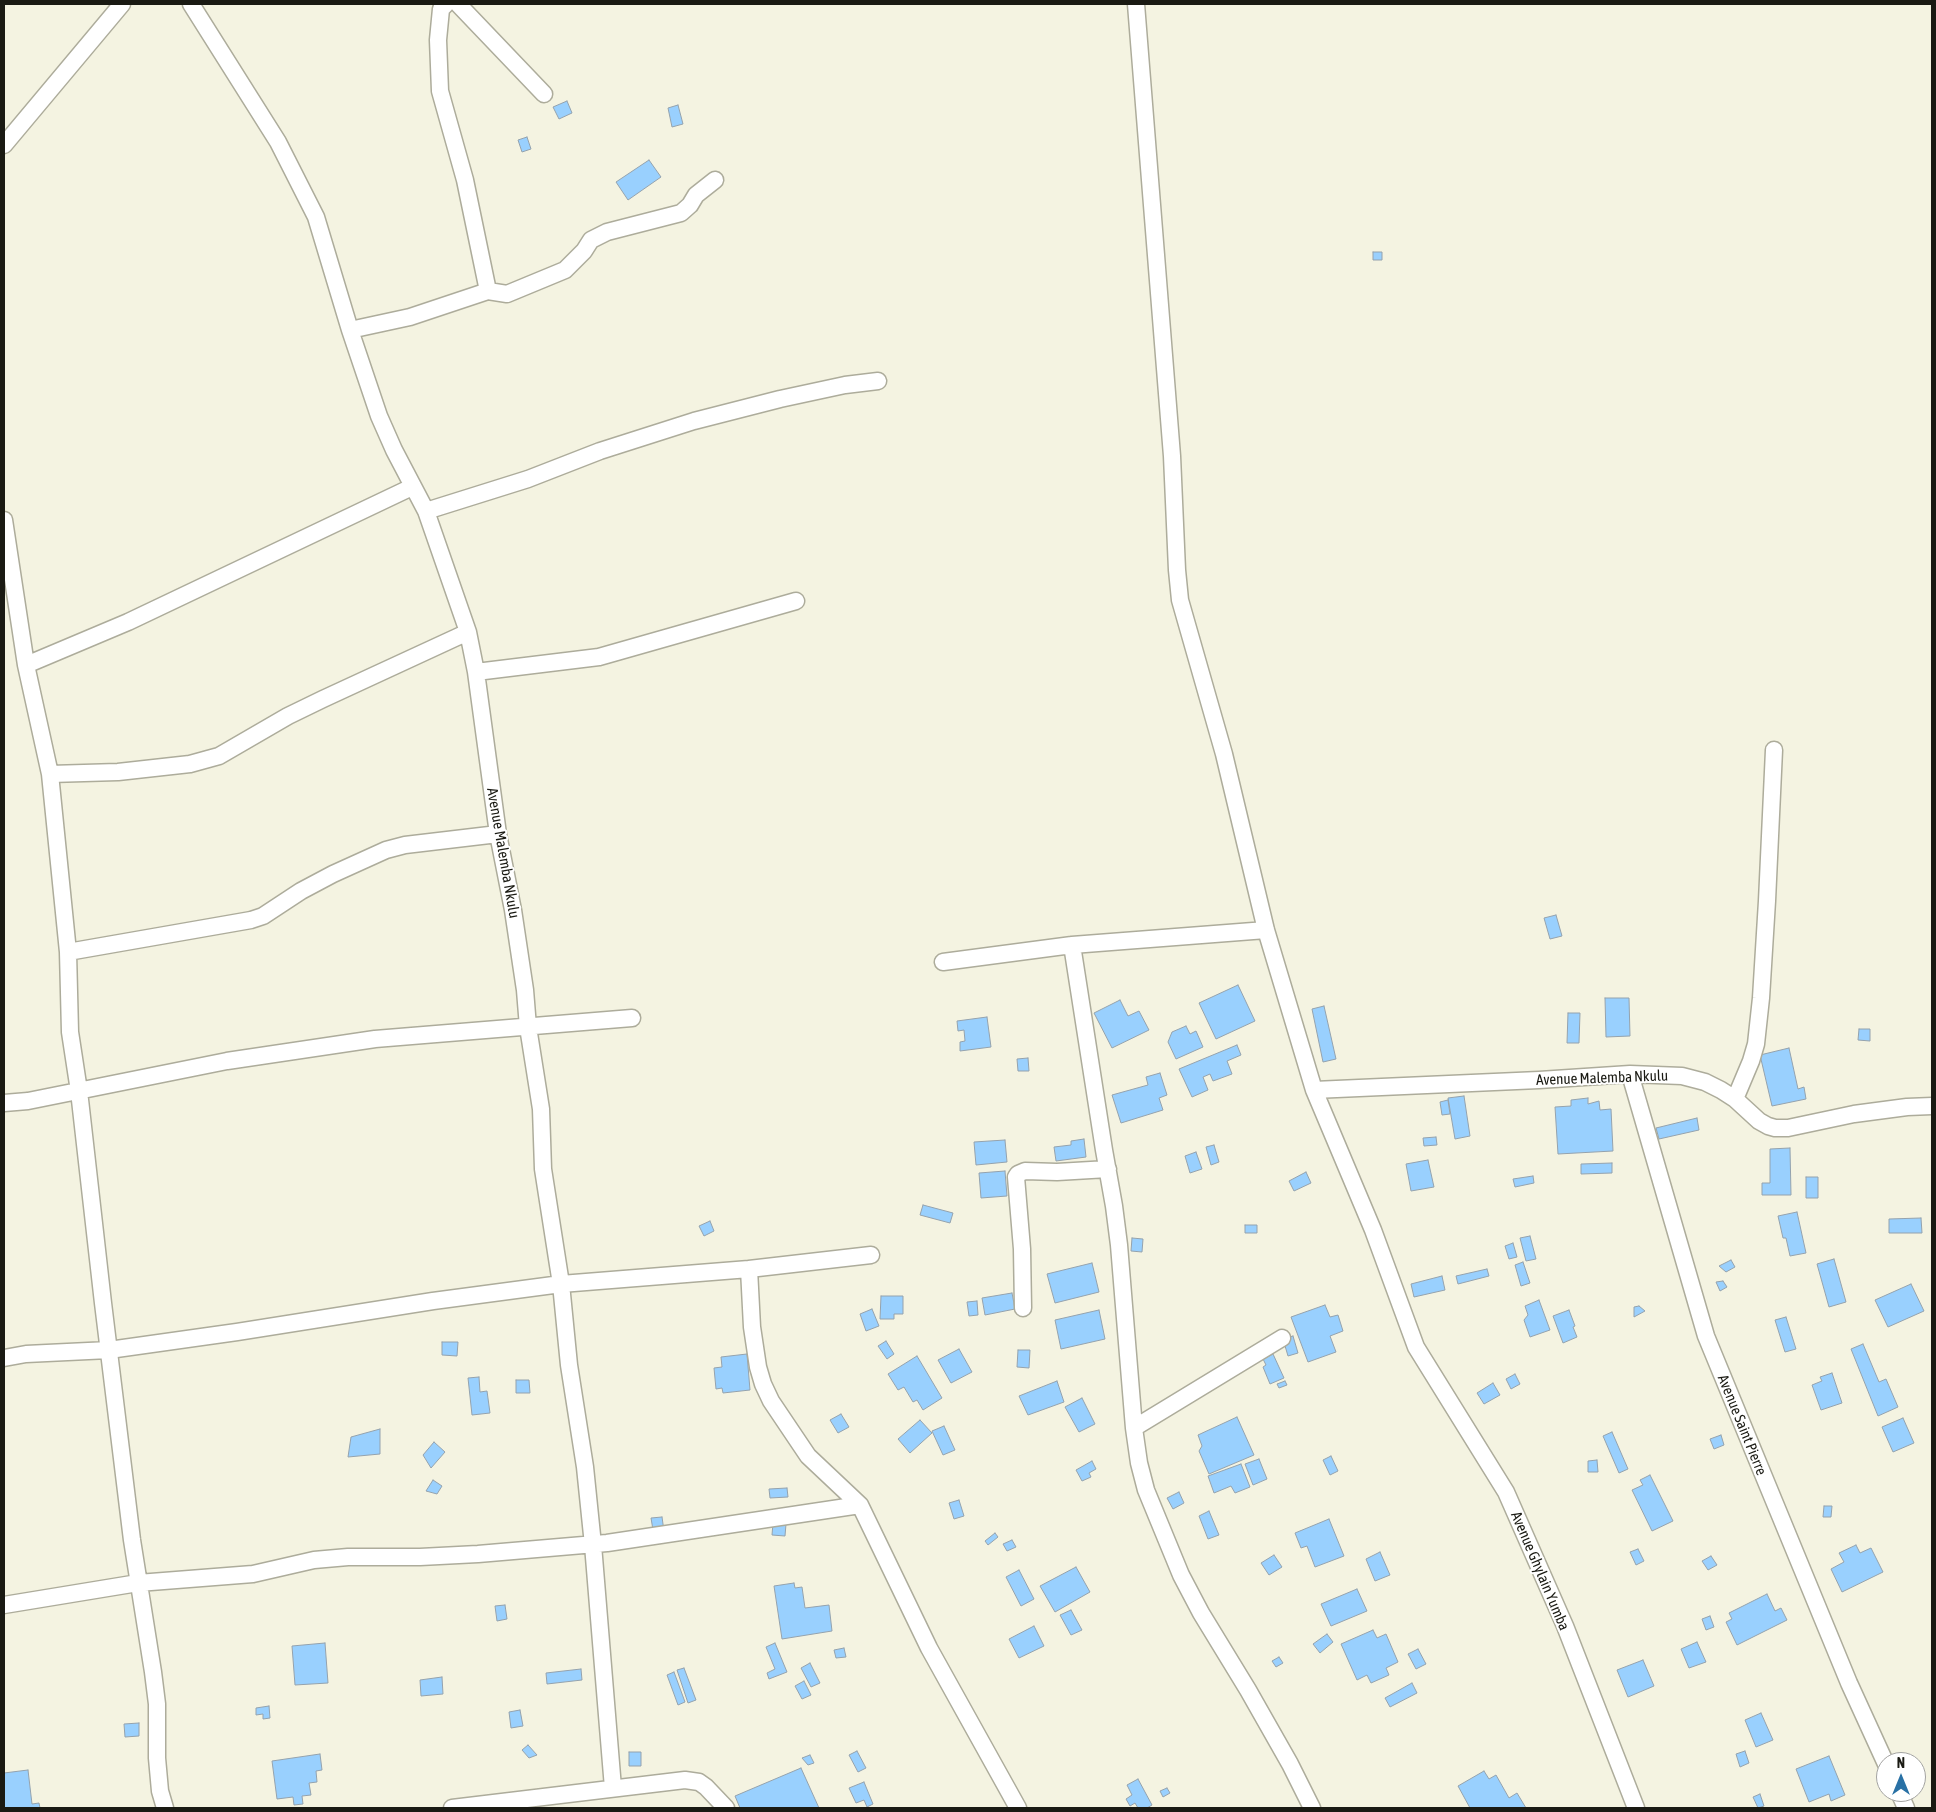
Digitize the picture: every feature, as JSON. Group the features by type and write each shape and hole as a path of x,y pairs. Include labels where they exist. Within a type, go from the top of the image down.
{"street":[{"path":"4,145 122,4"},
{"name":"Avenue Malemba Nkulu","path":"191,4 278,142 316,217 350,330 379,416 426,511 468,632 476,672 498,834 513,910 541,1109 543,1169 561,1284 569,1364 585,1467 614,1788"},
{"path":"446,4 441,10 438,40 440,91 465,180 488,291"},
{"path":"458,4 544,94"},
{"name":"Avenue Ghylain Yumba","path":"1136,4 1172,456 1180,600 1224,754 1266,930 1314,1090 1373,1230 1416,1347 1510,1501 1564,1626 1636,1808"},
{"path":"350,330 410,317 488,291 506,294 564,270 584,251 591,240 607,232 680,213 690,205 696,195 715,180"},
{"path":"426,511 528,479 600,451 694,421 845,385 878,380"},
{"path":"26,665 128,622 412,486"},
{"path":"4,520 26,665 50,774 68,952 70,1032 80,1091 109,1350 138,1583 157,1704 157,1758 160,1791 165,1808"},
{"path":"476,672 599,656 796,601"},
{"path":"50,774 118,772 190,764 219,756 323,698 468,632"},
{"path":"1735,1099 1756,1044 1768,901 1774,750"},
{"path":"68,952 251,920 263,916 301,891 333,874 386,850 405,845 498,834"},
{"path":"943,962 1072,946 1266,930"},
{"path":"1072,946 1119,1245 1134,1428 1139,1463 1146,1490 1181,1575 1201,1613 1290,1764 1312,1808"},
{"path":"4,1103 28,1101 227,1061 375,1039 632,1018"},
{"name":"Avenue Malemba Nkulu","path":"1314,1090 1630,1074 1682,1076 1695,1079 1721,1090 1735,1099 1764,1124 1782,1128 1802,1126 1854,1114 1907,1107 1932,1106"},
{"name":"Avenue Saint Pierre","path":"1630,1074 1706,1336 1846,1674 1881,1752"},
{"path":"1023,1308 1022,1249 1016,1177 1025,1171 1057,1172 1108,1169"},
{"path":"4,1358 26,1354 109,1350 237,1332 434,1300 561,1284 749,1269 871,1255"},
{"path":"749,1269 752,1327 758,1367 771,1401 808,1456 860,1505 929,1648 1018,1808"},
{"path":"1134,1428 1282,1338"},
{"path":"4,1605 138,1583 253,1574 314,1560 348,1557 420,1557 478,1554 593,1545 860,1505"},
{"path":"452,1808 685,1780 693,1781 706,1787 726,1808"}],"building":[{"path":"567,101 572,113 559,119 553,107"},
{"path":"678,105 683,124 672,127 668,108"},
{"path":"527,137 531,149 522,152 518,140"},
{"path":"649,160 661,177 628,200 616,182"},
{"path":"1373,252 1382,252 1382,260 1373,260"},
{"path":"1556,915 1562,936 1550,939 1544,918"},
{"path":"1238,985 1255,1021 1216,1039 1199,1003"},
{"path":"1605,998 1629,998 1630,1036 1606,1037"},
{"path":"1120,1000 1128,1016 1139,1011 1149,1030 1112,1048 1094,1013"},
{"path":"1324,1006 1336,1059 1323,1062 1312,1009"},
{"path":"1568,1013 1580,1013 1579,1043 1567,1043"},
{"path":"987,1017 991,1047 960,1051 960,1042 965,1041 964,1030 958,1031 957,1021"},
{"path":"1186,1026 1190,1034 1196,1031 1203,1047 1176,1059 1168,1042 1172,1032"},
{"path":"1859,1029 1870,1029 1870,1041 1858,1040"},
{"path":"1237,1045 1241,1055 1227,1061 1232,1074 1213,1081 1210,1074 1203,1077 1208,1090 1192,1097 1179,1069"},
{"path":"1789,1048 1798,1089 1804,1087 1806,1099 1772,1106 1760,1055"},
{"path":"1028,1058 1029,1071 1018,1071 1017,1059"},
{"path":"1160,1073 1167,1095 1159,1098 1163,1110 1121,1123 1112,1095 1148,1085 1146,1077"},
{"path":"1464,1096 1470,1136 1455,1139 1448,1098"},
{"path":"1588,1098 1588,1104 1599,1101 1600,1110 1611,1109 1613,1151 1558,1154 1555,1107 1571,1106 1571,1100"},
{"path":"1448,1100 1450,1114 1442,1115 1440,1102"},
{"path":"1697,1118 1699,1130 1659,1139 1656,1128"},
{"path":"1436,1137 1437,1145 1424,1146 1423,1138"},
{"path":"1084,1139 1086,1157 1056,1161 1054,1147 1071,1145 1071,1141"},
{"path":"1005,1140 1007,1162 976,1165 974,1142"},
{"path":"1214,1145 1219,1162 1211,1165 1206,1147"},
{"path":"1790,1148 1791,1195 1762,1195 1762,1183 1770,1183 1770,1149"},
{"path":"1196,1152 1202,1169 1190,1173 1185,1156"},
{"path":"1428,1160 1434,1187 1411,1191 1406,1164"},
{"path":"1612,1163 1612,1173 1581,1174 1581,1164"},
{"path":"1005,1171 1007,1196 981,1198 979,1173"},
{"path":"1306,1172 1311,1183 1294,1191 1289,1181"},
{"path":"1533,1176 1534,1183 1515,1187 1513,1179"},
{"path":"1806,1177 1818,1177 1818,1198 1806,1198"},
{"path":"923,1205 953,1213 950,1223 920,1215"},
{"path":"1797,1212 1806,1253 1790,1256 1786,1238 1783,1238 1778,1216"},
{"path":"1921,1218 1922,1233 1889,1233 1889,1219"},
{"path":"710,1221 714,1231 704,1236 699,1226"},
{"path":"1245,1225 1257,1225 1257,1233 1245,1233"},
{"path":"1530,1236 1536,1259 1526,1261 1520,1238"},
{"path":"1132,1238 1143,1239 1142,1252 1131,1251"},
{"path":"1513,1243 1517,1257 1509,1259 1505,1246"},
{"path":"1834,1259 1846,1302 1829,1307 1817,1264"},
{"path":"1731,1260 1735,1267 1726,1272 1719,1266"},
{"path":"1523,1262 1530,1283 1521,1286 1515,1265"},
{"path":"1092,1263 1099,1292 1055,1303 1047,1274"},
{"path":"1487,1269 1489,1276 1458,1284 1456,1276"},
{"path":"1442,1276 1445,1290 1414,1297 1411,1284"},
{"path":"1723,1281 1727,1287 1720,1291 1716,1282"},
{"path":"1911,1284 1924,1311 1888,1327 1875,1300"},
{"path":"1012,1293 1015,1309 985,1315 982,1298"},
{"path":"881,1296 903,1296 903,1314 894,1314 894,1319 880,1319"},
{"path":"1539,1300 1550,1330 1530,1337 1524,1320 1528,1315 1525,1306"},
{"path":"977,1301 978,1315 969,1316 967,1302"},
{"path":"1325,1305 1330,1317 1338,1315 1343,1331 1330,1336 1336,1352 1308,1362 1291,1317"},
{"path":"1639,1306 1645,1311 1634,1317 1634,1307"},
{"path":"872,1309 879,1326 866,1331 860,1314"},
{"path":"1099,1310 1105,1339 1061,1349 1055,1320"},
{"path":"1569,1310 1577,1337 1563,1343 1553,1316"},
{"path":"1786,1317 1796,1349 1785,1352 1775,1320"},
{"path":"1293,1336 1298,1353 1288,1356 1283,1339"},
{"path":"886,1341 894,1354 887,1359 878,1346"},
{"path":"442,1342 458,1342 457,1356 442,1355"},
{"path":"1863,1344 1879,1382 1886,1379 1898,1407 1878,1416 1851,1349"},
{"path":"959,1349 972,1372 951,1383 938,1360"},
{"path":"1018,1350 1030,1350 1029,1368 1017,1367"},
{"path":"747,1354 750,1390 723,1393 722,1388 716,1389 714,1368 722,1367 721,1357"},
{"path":"1273,1354 1284,1378 1270,1384 1263,1367 1266,1365 1263,1359"},
{"path":"917,1356 942,1398 923,1410 917,1400 913,1402 904,1387 898,1390 888,1374"},
{"path":"1832,1373 1842,1403 1821,1410 1812,1385 1822,1381 1820,1377"},
{"path":"1515,1374 1520,1384 1511,1389 1506,1379"},
{"path":"479,1377 480,1392 487,1391 490,1413 472,1415 468,1378"},
{"path":"516,1380 529,1380 530,1393 516,1393"},
{"path":"1057,1381 1064,1402 1028,1415 1019,1396"},
{"path":"1285,1381 1287,1385 1279,1388 1277,1384"},
{"path":"1493,1383 1500,1395 1484,1404 1477,1393"},
{"path":"1082,1398 1095,1424 1079,1432 1065,1407"},
{"path":"841,1414 849,1427 838,1433 830,1420"},
{"path":"1237,1417 1254,1455 1209,1474 1199,1451 1202,1446 1198,1435"},
{"path":"1903,1418 1914,1443 1893,1452 1882,1427"},
{"path":"920,1420 932,1433 910,1453 898,1439"},
{"path":"944,1426 955,1450 943,1455 932,1431"},
{"path":"380,1429 380,1454 348,1457 351,1437"},
{"path":"1612,1432 1628,1469 1619,1473 1603,1436"},
{"path":"1721,1435 1724,1445 1714,1449 1710,1439"},
{"path":"434,1442 445,1452 431,1468 423,1455"},
{"path":"1331,1456 1338,1471 1330,1475 1323,1460"},
{"path":"1259,1459 1267,1479 1253,1485 1245,1464"},
{"path":"1597,1460 1598,1472 1588,1472 1588,1461"},
{"path":"1092,1461 1096,1469 1089,1473 1091,1477 1082,1481 1076,1470"},
{"path":"1241,1464 1250,1487 1235,1493 1231,1486 1214,1493 1208,1476"},
{"path":"1650,1475 1673,1521 1652,1531 1632,1490 1643,1485 1640,1480"},
{"path":"433,1480 442,1486 437,1494 426,1491"},
{"path":"787,1488 788,1497 770,1498 769,1489"},
{"path":"1179,1492 1184,1503 1173,1509 1167,1498"},
{"path":"959,1500 964,1516 954,1519 949,1503"},
{"path":"1824,1506 1832,1506 1831,1517 1823,1517"},
{"path":"1209,1511 1219,1535 1208,1539 1199,1516"},
{"path":"662,1517 664,1531 653,1530 651,1518"},
{"path":"1329,1519 1344,1556 1315,1567 1307,1546 1301,1548 1295,1533"},
{"path":"773,1523 786,1524 785,1536 772,1535"},
{"path":"995,1533 998,1537 988,1545 985,1541"},
{"path":"1012,1540 1016,1547 1007,1551 1003,1544"},
{"path":"1856,1545 1860,1553 1871,1548 1883,1572 1842,1592 1831,1569 1844,1562 1839,1553"},
{"path":"1638,1549 1644,1561 1636,1565 1630,1552"},
{"path":"1380,1552 1390,1575 1375,1581 1366,1559"},
{"path":"1274,1555 1282,1567 1269,1575 1261,1563"},
{"path":"1711,1556 1717,1565 1708,1570 1702,1561"},
{"path":"1076,1567 1090,1592 1055,1612 1040,1586"},
{"path":"1019,1570 1034,1599 1021,1606 1006,1577"},
{"path":"794,1583 795,1588 802,1587 805,1608 829,1605 832,1631 782,1639 774,1586"},
{"path":"1357,1589 1367,1611 1331,1626 1321,1604"},
{"path":"1767,1594 1775,1611 1781,1608 1787,1620 1737,1645 1726,1622 1732,1619 1729,1613"},
{"path":"505,1605 507,1619 497,1621 495,1606"},
{"path":"1071,1610 1082,1630 1071,1635 1060,1615"},
{"path":"1710,1616 1714,1627 1706,1630 1702,1619"},
{"path":"1034,1626 1044,1646 1019,1658 1009,1639"},
{"path":"1373,1630 1377,1638 1386,1634 1398,1662 1386,1668 1389,1675 1371,1683 1367,1675 1357,1680 1341,1644"},
{"path":"1327,1634 1333,1642 1320,1653 1313,1644"},
{"path":"1697,1642 1706,1662 1689,1668 1681,1649"},
{"path":"325,1643 328,1683 295,1685 292,1646"},
{"path":"775,1643 787,1672 769,1679 767,1673 775,1669 766,1647"},
{"path":"844,1648 846,1657 836,1658 834,1650"},
{"path":"1418,1649 1426,1664 1416,1669 1408,1654"},
{"path":"1279,1657 1283,1663 1276,1667 1272,1661"},
{"path":"1643,1660 1654,1686 1628,1697 1617,1670"},
{"path":"810,1663 820,1683 811,1687 801,1668"},
{"path":"684,1668 696,1700 688,1703 677,1670"},
{"path":"581,1669 582,1680 547,1684 546,1673"},
{"path":"674,1672 685,1702 678,1705 667,1675"},
{"path":"442,1677 443,1694 421,1696 420,1680"},
{"path":"804,1681 811,1695 802,1699 795,1686"},
{"path":"1412,1683 1417,1693 1390,1707 1385,1698"},
{"path":"269,1706 270,1718 263,1719 263,1714 256,1715 256,1708"},
{"path":"520,1710 523,1726 511,1728 509,1712"},
{"path":"1761,1713 1773,1740 1756,1747 1745,1720"},
{"path":"139,1723 139,1736 125,1737 124,1724"},
{"path":"528,1745 537,1755 529,1758 522,1750"},
{"path":"857,1751 866,1768 858,1772 849,1755"},
{"path":"1745,1751 1749,1763 1740,1767 1736,1754"},
{"path":"629,1752 641,1752 641,1766 629,1766"},
{"path":"320,1754 322,1770 316,1771 317,1782 309,1783 311,1795 302,1796 303,1804 294,1805 293,1797 277,1799 272,1761"},
{"path":"810,1755 814,1763 808,1765 802,1758"},
{"path":"1829,1756 1845,1795 1831,1801 1829,1794 1809,1802 1796,1769"},
{"path":"801,1768 819,1808 740,1808 735,1796"},
{"path":"28,1770 32,1804 39,1803 40,1808 4,1808 4,1773"},
{"path":"1484,1771 1489,1779 1496,1775 1509,1798 1517,1793 1526,1808 1470,1808 1458,1786"},
{"path":"1138,1779 1152,1805 1147,1808 1138,1808 1135,1803 1130,1806 1126,1799 1132,1795 1127,1785"},
{"path":"864,1782 873,1804 867,1807 864,1800 856,1803 849,1788"},
{"path":"1167,1788 1170,1793 1163,1797 1160,1791"},
{"path":"1760,1794 1764,1806 1758,1808 1753,1797"}]}
